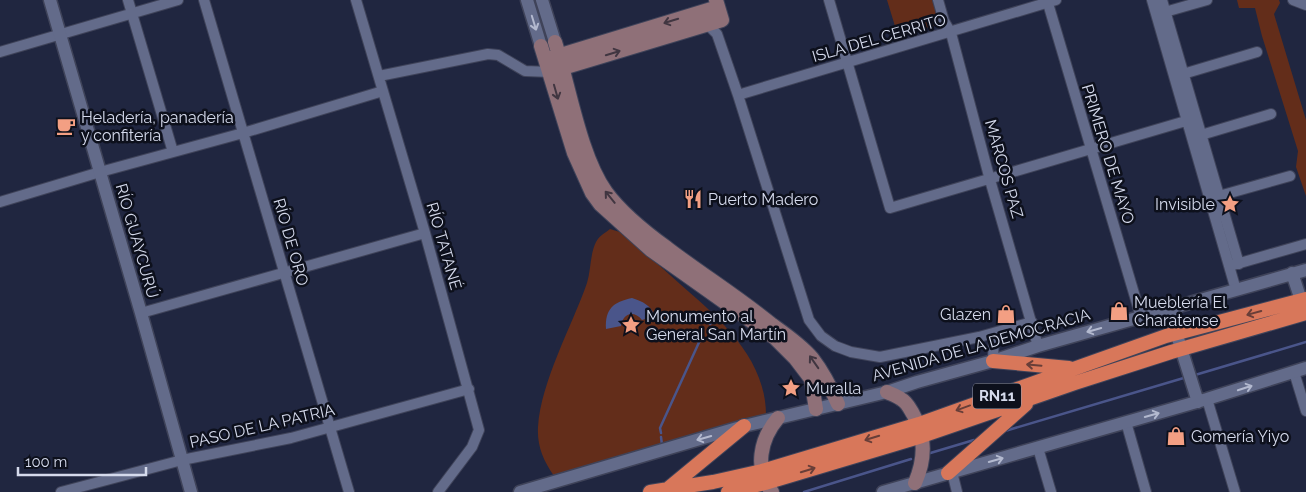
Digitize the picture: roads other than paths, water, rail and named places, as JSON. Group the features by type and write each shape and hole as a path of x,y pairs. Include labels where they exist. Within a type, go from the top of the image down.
{"highway":[{"name":"RN11","path":"920,430 1075,368 1176,334 1305,309"},
{"name":"RN11","path":"728,492 767,482 920,430 1033,398 1305,309"},
{"path":"993,361 1075,368"},
{"path":"950,473 1033,398"},
{"path":"669,488 744,426"},
{"name":"RN11","path":"650,492 713,482 767,482"}],"main road":[{"path":"552,57 718,9"},
{"path":"552,57 595,172 605,191 618,207 659,242 759,314 805,351 813,359 838,404"},
{"path":"552,57 574,154 592,193 600,204 651,250 775,338 795,358 811,379 816,409"},
{"path":"886,392 901,398 907,404 920,430 923,452 921,468 915,483"},
{"path":"767,482 760,459 762,446 769,428 778,418"}],"street":[{"name":"RÍO GUAYCURÚ","path":"50,0 142,313 191,492"},
{"path":"128,0 172,152"},
{"path":"0,52 178,0"},
{"name":"RÍO DE ORO","path":"204,0 349,492"},
{"name":"RÍO TATANÉ","path":"356,0 425,233 479,430 472,447 438,492"},
{"path":"527,0 552,57"},
{"path":"542,0 552,57"},
{"path":"829,0 890,208 1192,119"},
{"name":"MARCOS PAZ","path":"938,0 944,22 951,33 990,180 1038,346"},
{"path":"1152,0 1192,119 1234,265"},
{"path":"1162,0 1192,119 1201,135 1219,196 1234,265 1236,290"},
{"path":"1166,12 1207,0"},
{"path":"1292,0 1306,6"},
{"name":"ISLA DEL CERRITO","path":"738,95 951,33 1051,1"},
{"name":"PRIMERO DE MAYO","path":"1051,1 1091,149 1141,317"},
{"path":"717,34 718,9"},
{"path":"703,12 717,34 738,95 809,320 821,336 835,346 851,352 880,357 994,333 1032,322"},
{"path":"1182,74 1257,52"},
{"path":"379,76 488,54 498,55 525,71 552,57"},
{"path":"0,202 100,172 243,134 383,91"},
{"path":"1201,135 1271,114"},
{"path":"1219,196 1290,176"},
{"path":"142,313 425,233"},
{"path":"1234,265 1306,244"},
{"name":"AVENIDA DE LA DEMOCRACIA","path":"520,492 744,426 886,392 1038,346 1306,270"},
{"path":"1292,273 1305,309"},
{"path":"1169,310 1191,378 1203,401 1235,492"},
{"path":"993,361 994,333"},
{"path":"883,492 1203,401 1300,370 1306,411"},
{"name":"PASO DE LA PATRIA","path":"61,492 182,460 291,438 469,389"},
{"path":"1126,422 1146,492"},
{"path":"1038,448 1051,492"},
{"path":"950,473 957,492"}],"water":[{"path":"632,298 646,304 655,316 642,320 636,315 629,314 624,318 621,326 606,329 609,311 615,304"}],"waterway":[{"path":"710,324 724,310"},
{"path":"661,433 660,428 701,338"},
{"path":"1195,375 1306,342"},
{"path":"1005,431 1187,377"},
{"path":"661,437 662,445"},
{"path":"927,454 974,440"},
{"path":"804,492 911,459"}],"place":[{"name":"Heladería, panadería y confitería","path":"66,126"},
{"name":"Puerto Madero","path":"693,199"},
{"name":"Invisible","path":"1230,204"},
{"name":"Mueblería El Charatense","path":"1119,311"},
{"name":"Glazen","path":"1006,314"},
{"name":"Monumento al General San Martín","path":"631,325"},
{"name":"Muralla","path":"791,388"},
{"name":"Gomería Yiyo","path":"1176,436"}]}
